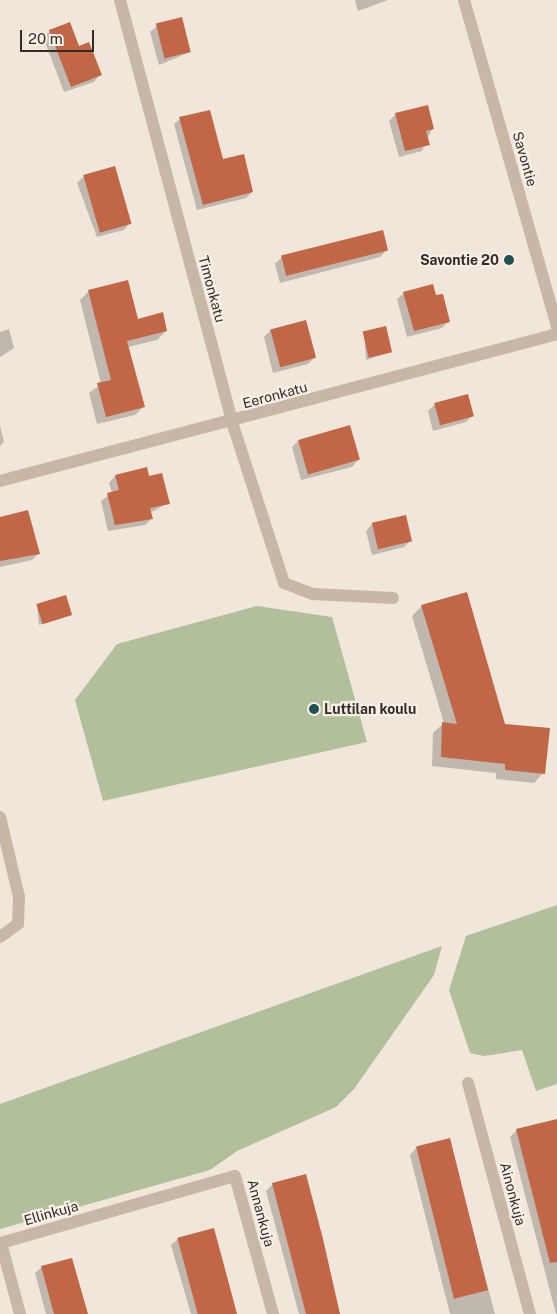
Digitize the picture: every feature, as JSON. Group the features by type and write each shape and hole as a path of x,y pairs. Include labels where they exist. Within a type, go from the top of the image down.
{"street":[{"name":"Timonkatu","path":"120,0 232,422 284,583 313,594 393,598"},
{"name":"Savontie","path":"464,0 557,327"},
{"name":"Eeronkatu","path":"0,481 232,422 557,334"},
{"path":"0,817 19,896 18,924 0,938"},
{"name":"Ainonkuja","path":"468,1083 530,1314"},
{"name":"Annankuja","path":"122,1208 235,1176 273,1314"},
{"name":"Ellinkuja","path":"20,1314 1,1243 122,1208"}],"green space":[{"path":"257,606 332,617 367,742 103,801 75,700 117,644"},
{"path":"557,905 557,1084 536,1091 522,1050 484,1056 470,1053 449,990 466,936"},
{"path":"442,946 434,975 354,1089 336,1107 237,1151 210,1170 0,1229 0,1104"}],"building":[{"path":"182,17 191,52 165,58 156,24"},
{"path":"70,22 79,46 89,42 102,75 71,87 49,30"},
{"path":"428,105 434,129 426,131 430,145 405,151 395,113"},
{"path":"210,110 223,159 244,154 253,192 203,205 179,117"},
{"path":"115,166 132,224 100,233 83,175"},
{"path":"383,230 388,250 286,276 281,255"},
{"path":"128,280 138,319 163,312 167,331 127,341 145,407 106,417 97,383 111,380 88,290"},
{"path":"433,284 436,295 443,294 450,322 414,331 403,292"},
{"path":"306,320 316,358 280,367 270,330"},
{"path":"386,326 392,352 369,358 363,331"},
{"path":"468,394 474,416 440,425 434,403"},
{"path":"350,425 360,460 308,474 298,440"},
{"path":"147,467 149,476 162,473 170,504 150,508 153,519 115,525 107,493 119,490 115,475"},
{"path":"28,510 40,554 0,561 0,517"},
{"path":"406,515 412,541 378,549 372,523"},
{"path":"467,592 505,724 550,728 545,774 505,770 505,764 441,757 442,722 457,724 421,605"},
{"path":"66,595 72,615 42,624 36,604"},
{"path":"557,1119 557,1262 550,1263 516,1129"},
{"path":"450,1138 488,1290 454,1299 416,1146"},
{"path":"306,1174 340,1314 306,1314 272,1183"},
{"path":"214,1228 237,1314 198,1314 177,1238"},
{"path":"72,1258 88,1314 54,1314 41,1266"}],"place":[{"name":"Savontie 20","path":"509,260"},
{"name":"Luttilan koulu","path":"314,709"}]}
